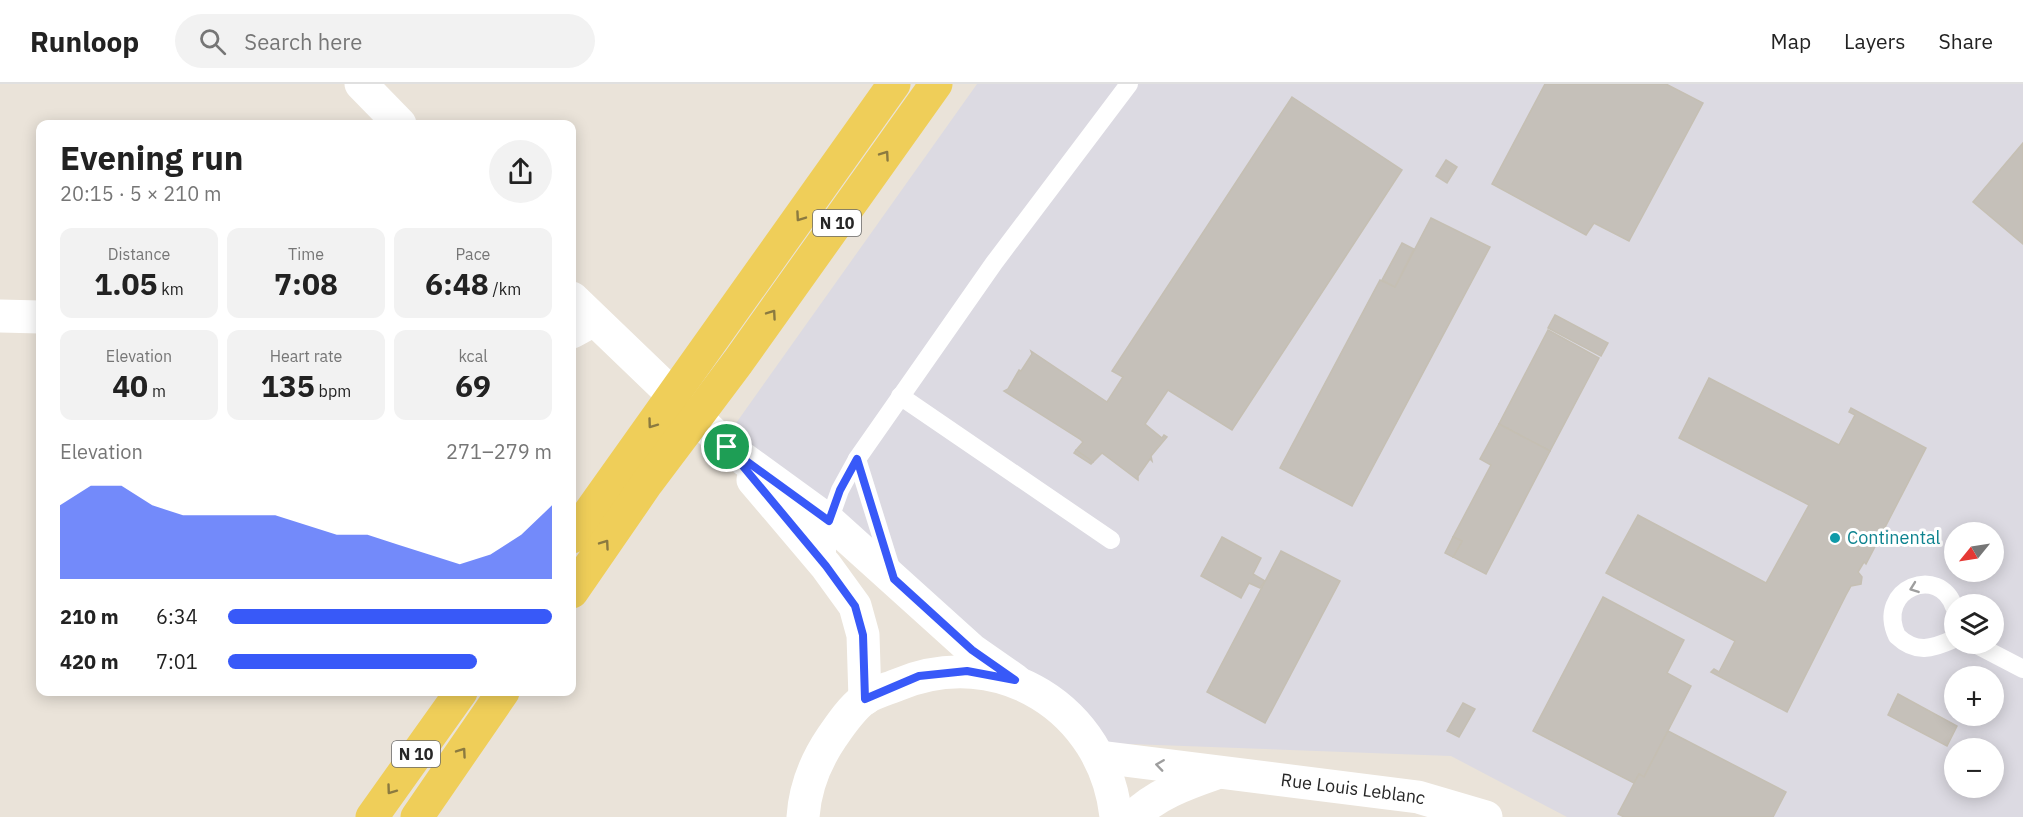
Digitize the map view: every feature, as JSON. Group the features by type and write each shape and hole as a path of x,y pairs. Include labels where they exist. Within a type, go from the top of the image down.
{"main road":[{"path":"361,84 394,120"},
{"name":"N 10","path":"576,584 635,473 711,343 894,84"},
{"name":"N 10","path":"576,533 738,362 936,84"},
{"path":"0,316 36,317"},
{"path":"579,317 727,447 829,521 972,650 1015,680 1049,698 1078,725 1100,757 1114,794 1116,817"},
{"path":"727,447 826,566 855,606 863,635 865,699"},
{"path":"803,817 804,798 818,758 842,722 865,699 919,676 967,671 1015,680"},
{"name":"N 10","path":"372,817 458,696"},
{"name":"N 10","path":"417,817 500,696"},
{"name":"Rue Louis Leblanc","path":"1100,757 1418,797 1486,817"},
{"name":"Rue Louis Leblanc","path":"1133,817 1154,800 1179,786 1218,772"}],"lane":[{"path":"826,566 829,521 840,490 857,459 994,263 1129,84"},
{"path":"900,396 1111,540"},
{"path":"857,459 894,579"},
{"path":"1944,643 1926,650 1916,648 1897,636 1892,614 1894,603 1901,594 1919,585 1939,588 1947,594"},
{"path":"1994,654 2023,669"}],"shaded area":[{"path":"977,84 2023,84 2023,817 1567,817 1451,756 1103,743 1036,682 729,433"}],"building":[{"path":"1545,84 1666,84 1703,103 1629,241 1594,223 1586,235 1492,184"},
{"path":"1292,97 1402,170 1232,430 1168,390 1145,424 1162,438 1164,435 1167,437 1151,456 1152,461 1150,459 1138,476 1138,480 1102,453 1093,462 1076,450 1083,442 1080,439 1004,391 1008,389 1019,370 1021,371 1032,354 1031,351 1107,402 1123,377 1112,371"},
{"path":"2023,143 2023,244 1973,202"},
{"path":"1446,160 1457,167 1447,183 1436,176"},
{"path":"1431,218 1490,247 1352,506 1280,468 1380,280 1395,287"},
{"path":"1402,243 1414,249 1395,287 1382,280"},
{"path":"1555,315 1608,343 1601,356 1548,328"},
{"path":"1548,330 1599,358 1550,451 1499,424"},
{"name":"Continental","path":"1709,378 1839,445 1855,415 1849,412 1851,408 1926,448 1866,564 1864,562 1858,572 1862,577 1861,584 1851,586 1787,712 1711,672 1714,669 1719,672 1735,641 1606,573 1638,515 1766,583 1809,505 1679,438"},
{"path":"1499,424 1550,451 1486,574 1453,557 1462,541 1453,537 1491,465 1480,459"},
{"path":"1076,450 1093,462 1091,464 1074,453"},
{"path":"1222,537 1261,558 1253,574 1265,581 1260,588 1249,583 1241,598 1201,576"},
{"path":"1453,537 1462,541 1453,557 1445,553"},
{"path":"1281,551 1340,581 1265,723 1207,692"},
{"path":"1603,597 1684,640 1667,673 1691,686 1644,777 1639,774 1634,783 1533,731"},
{"path":"1898,694 1944,719 1944,726 1957,726 1951,738 1944,738 1944,744 1888,715"},
{"path":"1463,703 1475,709 1459,737 1447,731"},
{"path":"1668,731 1786,792 1773,817 1624,817 1618,814 1639,774 1644,777"}],"place":[{"name":"Continental","path":"1835,538"}],"route":[{"path":"727,447 829,521 840,490 857,459 894,579 972,650 1015,680 967,671 919,676 865,699 863,635 855,606 826,566 774,507 727,447"}]}
